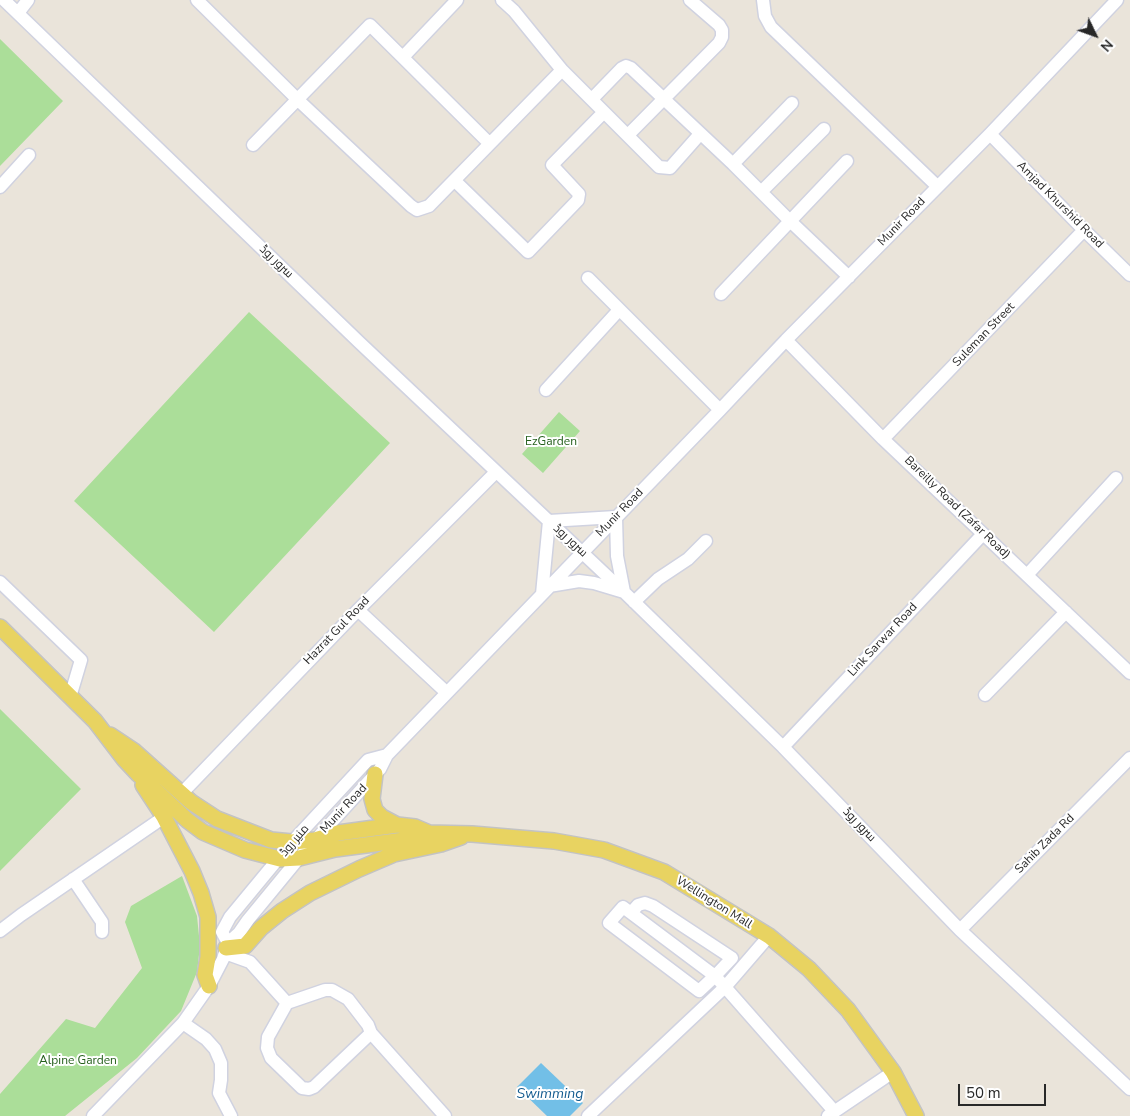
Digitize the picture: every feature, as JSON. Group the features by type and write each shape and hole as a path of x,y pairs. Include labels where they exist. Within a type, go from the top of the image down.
{"main road":[{"path":"0,628 103,730 124,759 138,774 146,791 164,818 192,871 208,917 208,957 205,975 209,986"},
{"name":"Wellington Mall","path":"103,730 134,751 191,802 218,819 271,840 292,842 315,840 338,833 397,826 415,827 429,833 472,834 554,841 604,850 664,872 769,936 809,969 848,1010 893,1072 916,1116"},
{"name":"Wellington Mall","path":"138,774 199,829 245,850 280,859 299,858 336,848 420,838 429,833"},
{"path":"375,774 372,800 375,810 382,817 397,826"},
{"path":"227,948 245,946 261,928 282,911 310,893 359,869 394,854 441,844 472,834"}],"street":[{"name":"سرور روڈ","path":"4,0 496,472 624,592 784,747 960,930 1130,1089"},
{"path":"18,13 28,0"},
{"path":"197,0 297,99 417,210 429,206 455,181 562,70"},
{"path":"403,57 457,0"},
{"path":"502,0 514,11 562,70 659,167 670,168 700,134"},
{"path":"628,135 719,43 722,37 722,30 719,25 690,0"},
{"name":"Munir Road","path":"93,1116 183,1023 209,986 227,948 248,920 299,858 380,769 387,755 786,340 990,134 1117,0"},
{"path":"760,2 771,27 937,186"},
{"path":"253,145 370,25 490,143"},
{"path":"592,99 622,68 626,66 631,68 733,164 848,277"},
{"path":"733,164 792,103"},
{"path":"455,181 528,252 578,200 579,194 552,165 604,112"},
{"path":"762,192 824,129"},
{"name":"Amjad Khurshid Road","path":"990,134 1130,275"},
{"path":"0,187 29,155"},
{"path":"721,294 846,161"},
{"name":"Suleman Street","path":"884,439 1084,230"},
{"path":"588,278 720,410"},
{"path":"546,390 619,310"},
{"name":"Bareilly Road (Zafar Road)","path":"786,340 884,439 1130,674"},
{"name":"Hazrat Gul Road","path":"182,793 358,610 496,472"},
{"path":"1027,575 1116,478"},
{"path":"616,517 617,556 624,592 594,583 579,581 546,590 549,521 616,517"},
{"name":"Link Sarwar Road","path":"784,747 983,534"},
{"path":"634,602 658,579 688,559 706,540"},
{"path":"0,582 81,660 70,697"},
{"path":"358,610 447,692"},
{"path":"985,695 1066,612"},
{"name":"منیر روڈ","path":"227,948 222,932 230,917 280,859 292,842 368,760 387,755"},
{"name":"Sahib Zada Rd","path":"960,930 1130,758"},
{"path":"0,931 21,914 164,818"},
{"path":"73,879 102,922 102,932"},
{"path":"631,913 638,905 646,903 653,906 732,958 715,976 700,991 609,924 623,907 631,913 715,976 831,1114 893,1072"},
{"path":"588,1116 725,987 769,936"},
{"path":"227,948 250,962 287,1003"},
{"path":"370,1033 314,1087 308,1089 302,1088 271,1058 268,1048 268,1037 287,1003 325,990 332,990 348,999 368,1025 370,1033 445,1116"},
{"path":"183,1023 206,1039 215,1049 221,1063 219,1093 231,1116"}],"green space":[{"path":"0,39 63,101 0,166"},
{"path":"249,312 390,443 214,632 74,501"},
{"name":"EzGarden","path":"559,412 580,431 543,473 522,454"},
{"path":"0,709 81,789 0,871"},
{"name":"Alpine Garden","path":"182,876 197,916 200,946 197,972 181,1011 137,1058 65,1116 0,1116 0,1094 66,1019 95,1028 142,968 125,922 131,906"}],"water":[{"name":"Swimming","path":"541,1063 583,1103 570,1116 547,1116 517,1087"}]}
